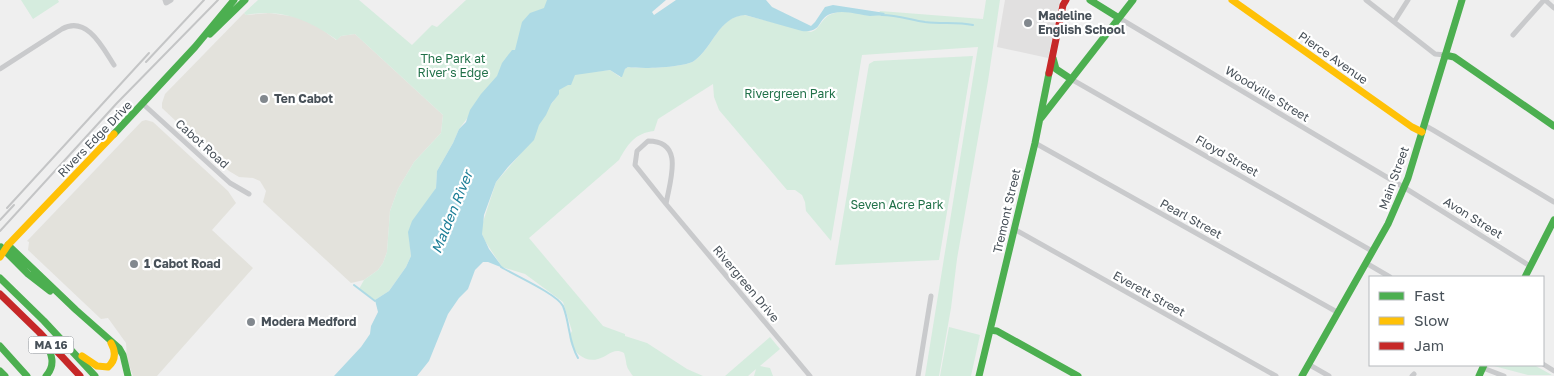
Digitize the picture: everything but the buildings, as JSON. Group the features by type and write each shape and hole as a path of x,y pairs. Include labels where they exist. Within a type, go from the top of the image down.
{"main road":[{"name":"Rivers Edge Drive","path":"3,250 143,104 195,47 234,0"},
{"name":"Rivers Edge Drive","path":"195,47 245,0"},
{"name":"Tremont Street","path":"980,376 1035,143 1063,5 1066,0"},
{"path":"1090,0 1119,18"},
{"path":"1039,122 1043,114 1133,0"},
{"name":"Pierce Avenue","path":"1232,0 1412,127 1423,128"},
{"name":"Main Street","path":"1302,376 1395,211 1405,188 1462,0"},
{"path":"1054,52 1056,69 1072,78"},
{"path":"1445,55 1454,57 1554,126"},
{"path":"1525,276 1554,220"},
{"path":"3,250 32,277 76,310 122,353 128,376"},
{"name":"MA 16","path":"2,281 59,337 95,376"},
{"name":"MA 16","path":"0,294 80,376"},
{"path":"22,315 42,338 52,355 53,366 46,376"},
{"path":"990,330 997,331 1068,374 1078,376"},
{"path":"59,337 89,361 104,367 111,365 115,355 113,346 106,337"},
{"path":"0,346 27,376"},
{"path":"1479,376 1484,366"},
{"path":"0,371 5,376"}],"street":[{"path":"1366,0 1435,54 1445,55"},
{"path":"1394,22 1408,0"},
{"path":"1513,36 1545,0 1554,8"},
{"name":"Woodville Street","path":"1119,18 1405,188"},
{"path":"0,69 71,25 80,26 92,33 114,65"},
{"name":"Floyd Street","path":"1072,78 1372,251"},
{"name":"Cabot Road","path":"143,104 230,183 249,194"},
{"path":"1423,128 1433,129 1554,202"},
{"name":"Rivergreen Drive","path":"666,204 673,158 668,148 659,141 648,141 636,150 635,165 666,204 810,376"},
{"name":"Pearl Street","path":"1035,143 1337,312"},
{"name":"Avon Street","path":"1405,188 1530,266"},
{"name":"Everett Street","path":"1014,230 1276,376"},
{"path":"1366,263 1388,276"},
{"path":"918,376 931,296"},
{"path":"1308,364 1329,376"},
{"path":"1484,366 1504,376"}],"shaded area":[{"name":"Madeline English School","path":"1005,0 1060,0 1048,58 997,47"},
{"path":"244,13 246,15 269,13 297,17 319,27 336,40 341,36 355,34 443,115 441,133 414,162 398,189 390,211 387,252 383,263 378,270 364,280 351,283 263,202 266,191 260,181 253,178 239,177 229,171 162,108 165,94"},
{"path":"142,121 153,122 228,191 236,203 212,230 253,268 157,376 133,376 127,359 126,343 108,318 101,319 28,250 29,242 27,241"}],"green space":[{"path":"21,0 58,0 59,2 33,19"},
{"name":"The Park at River's Edge","path":"258,0 359,0 412,45 432,25 437,27 466,0 549,0 545,10 499,77 459,129 437,171 436,188 409,235 411,256 406,267 389,291 375,300 359,289 364,280 378,270 383,263 387,252 390,211 398,189 414,162 441,133 443,115 355,34 341,36 337,40 305,21 294,17 271,13 246,15 244,13"},
{"name":"Rivergreen Park","path":"986,0 1000,0 939,376 925,376 978,47 862,55 831,241 806,211 802,195 795,190 787,190 719,110 714,97 713,84 658,119 654,131 642,134 633,140 619,160 529,238 603,326 647,343 687,369 703,376 633,376 627,367 624,353 620,351 593,360 580,356 570,341 572,331 563,302 525,274 502,267 485,241 482,234 482,225 496,182 529,144 546,108 553,102 558,89 572,74 610,70 620,77 628,67 662,67 681,65 694,61 728,21 744,15 811,32 827,17 840,12 878,15 880,11 983,19"},
{"name":"Seven Acre Park","path":"973,56 939,260 835,265 869,64 874,61"},
{"path":"949,327 980,335 971,376 940,376"},
{"path":"770,337 780,349 760,366 770,368 773,376 754,376 756,369 748,376 725,376"},
{"path":"1494,366 1536,366 1552,375 1528,375"}],"water":[{"name":"Malden River","path":"547,0 666,0 652,12 654,15 676,0 766,0 772,7 811,26 825,7 833,5 885,13 882,16 870,16 838,12 828,15 814,30 809,31 802,31 745,15 728,21 694,61 681,65 662,67 628,67 625,69 622,77 610,70 575,75 571,85 559,90 559,94 539,125 534,140 496,182 484,215 482,234 489,249 503,268 483,262 475,270 468,289 448,314 429,361 417,376 334,376 361,347 370,334 371,326 378,312 375,300 389,291 406,267 411,256 408,232 412,221 436,188 437,171 459,129 466,122 470,110 481,94 497,76 502,63 512,50 515,50 522,22 530,13 544,8"}],"waterway":[{"path":"882,15 925,22 973,25"},
{"path":"501,267 544,290 559,301 563,306 572,345 578,358"},
{"path":"354,285 375,301"}],"railway":[{"path":"146,62 204,0"},
{"path":"0,231 117,103 218,0"},
{"path":"7,208 149,53"},
{"path":"0,220 14,205"}],"traffic: fast":[{"path":"114,134 195,47 234,0"},
{"path":"210,34 245,0"},
{"path":"1090,0 1119,18"},
{"path":"1041,118 1133,0"},
{"path":"1302,376 1388,224 1408,178 1462,0"},
{"path":"1445,55 1454,57 1554,126"},
{"path":"1053,58 1056,69 1071,79"},
{"path":"979,376 1035,143 1049,73"},
{"path":"1526,276 1554,220"},
{"path":"8,245 119,348 123,355 128,376"},
{"path":"1,247 28,274 50,291"},
{"path":"0,278 44,321 95,376"},
{"path":"990,330 997,331 1078,376"},
{"path":"45,342 52,359 51,368 46,376"},
{"path":"0,346 27,376"},
{"path":"1479,376 1484,366"},
{"path":"0,371 5,376"}],"traffic: slow":[{"path":"1232,0 1412,127 1422,132"},
{"path":"0,257 8,245 114,134"},
{"path":"82,356 97,366 108,367 113,362 114,356 111,343"}],"traffic: jam":[{"path":"1049,73 1063,5 1066,0"},
{"path":"0,294 80,376"}],"place":[{"name":"Madeline English School","path":"1028,23"},
{"name":"Ten Cabot","path":"264,99"},
{"name":"1 Cabot Road","path":"134,264"},
{"name":"Modera Medford","path":"251,322"}]}
